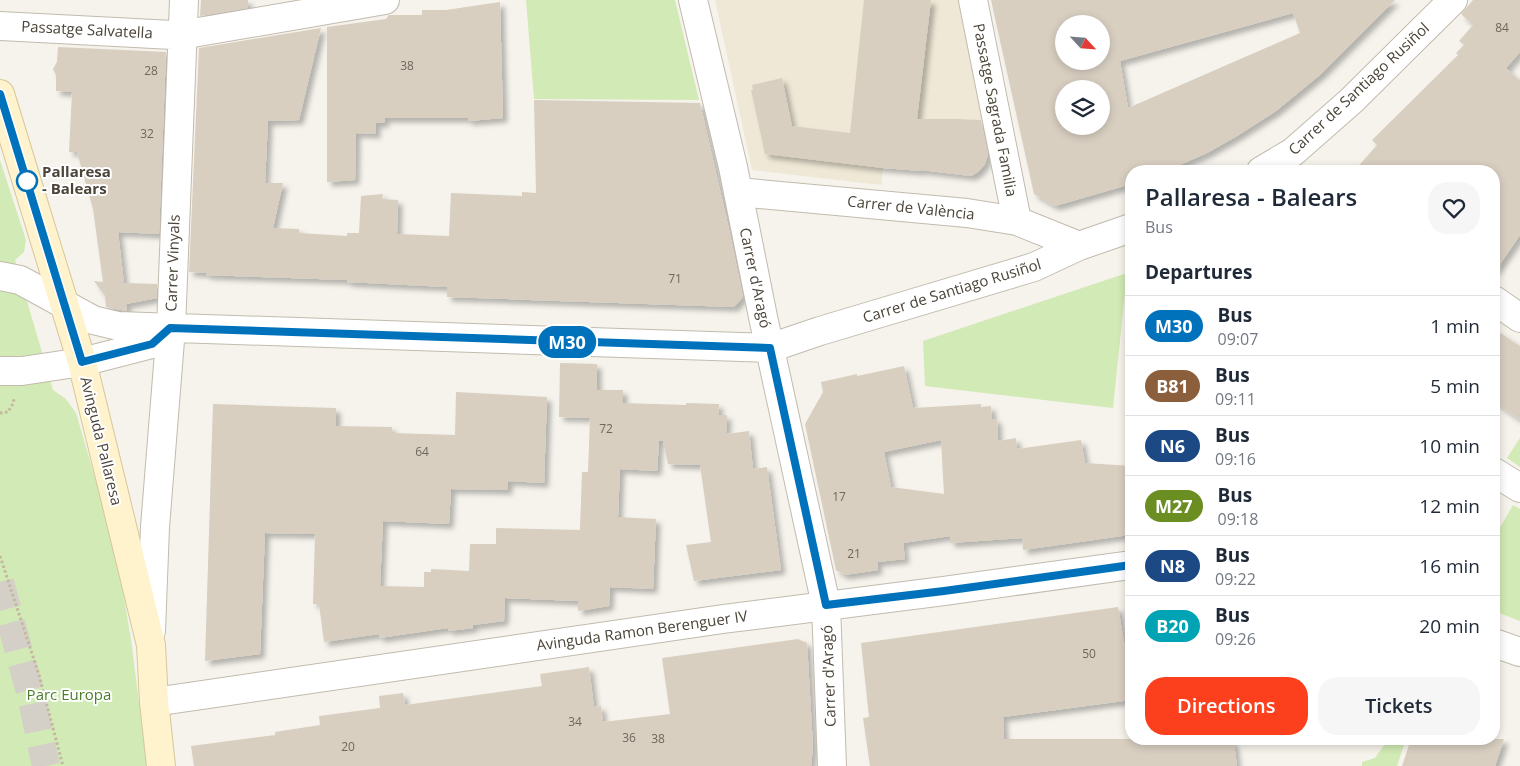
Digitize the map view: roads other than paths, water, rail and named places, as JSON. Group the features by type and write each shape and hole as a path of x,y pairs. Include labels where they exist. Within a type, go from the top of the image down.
{"street":[{"name":"Carrer Vinyals","path":"151,645 155,527 170,328 177,35 184,0"},
{"name":"Passatge Salvatella","path":"0,26 177,35 385,0"},
{"name":"Carrer d'Aragó","path":"693,0 738,192 826,605 832,766"},
{"name":"Passatge Sagrada Familia","path":"973,0 1017,221"},
{"name":"Carrer de Santiago Rusiñol","path":"1270,165 1293,152 1351,101 1454,0"},
{"name":"Avinguda Pallaresa","path":"0,94 82,362 151,645 154,702 161,766"},
{"name":"Carrer de València","path":"738,192 967,213 1017,221 1080,246"},
{"name":"Carrer de Santiago Rusiñol","path":"770,348 820,331 1034,267 1080,246 1125,230"},
{"path":"0,276 20,280 92,320 118,326 770,348"},
{"path":"1500,304 1520,318"},
{"path":"0,371 22,371 82,362 152,344 170,328"},
{"path":"1500,476 1520,488"},
{"name":"Avinguda Ramon Berenguer IV","path":"154,702 826,605 1125,566"},
{"path":"1500,645 1520,652"}],"tunnel":[{"path":"0,582 31,696 46,766"}],"place":[{"name":"Pallaresa - Balears","path":"27,181"}],"park label":[{"name":"Parc Europa","path":"69,695"}]}
